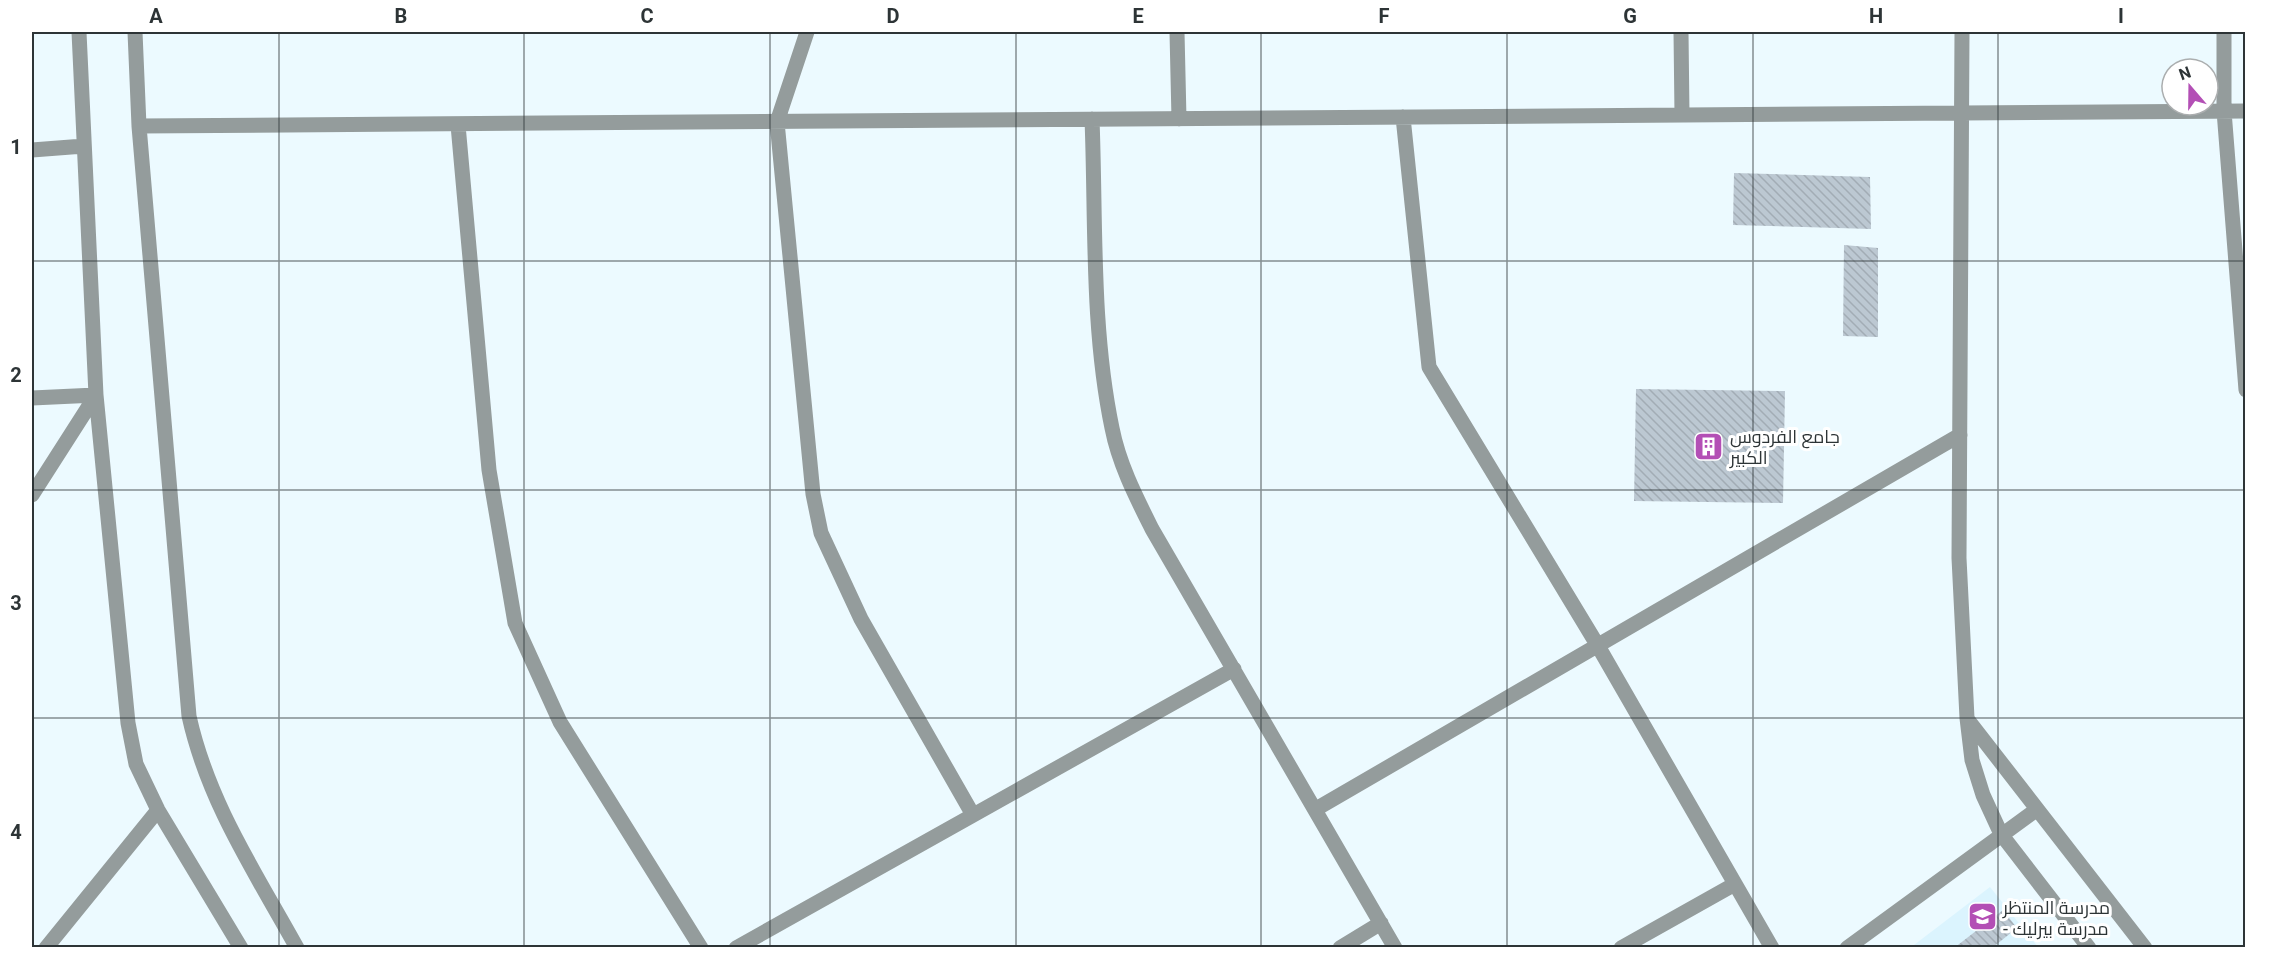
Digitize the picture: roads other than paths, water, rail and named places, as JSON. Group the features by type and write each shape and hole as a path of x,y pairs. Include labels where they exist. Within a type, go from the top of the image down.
{"street":[{"path":"79,32 96,395 128,723 136,764 159,810 241,948"},
{"path":"135,32 139,126 189,716 198,756 213,795 297,948"},
{"path":"807,32 777,122 813,494 821,533 861,619 973,815"},
{"path":"1177,32 1179,118"},
{"path":"1681,32 1682,115"},
{"path":"1962,32 1959,558 1966,718 1972,760 1980,786 2001,834 2089,948"},
{"path":"2224,32 2224,111 2246,390"},
{"path":"139,126 2246,111"},
{"path":"1403,117 1429,367 1598,646 1772,948"},
{"path":"1092,119 1100,345 1112,429 1128,482 1152,529 1395,948"},
{"path":"458,125 489,470 515,623 560,722 701,948"},
{"path":"32,150 84,146"},
{"path":"32,398 96,395"},
{"path":"32,495 96,395"},
{"path":"1316,809 1960,435"},
{"path":"736,948 1234,669"},
{"path":"1966,718 2145,948"},
{"path":"46,948 159,810"},
{"path":"1847,948 2036,810"},
{"path":"1622,948 1735,884"},
{"path":"1340,948 1381,923"}],"place":[{"name":"جامع الفردوس الكبير","path":"1709,446"},
{"name":"مدرسة المنتظر - مدرسة بيرليك","path":"1982,917"}]}
